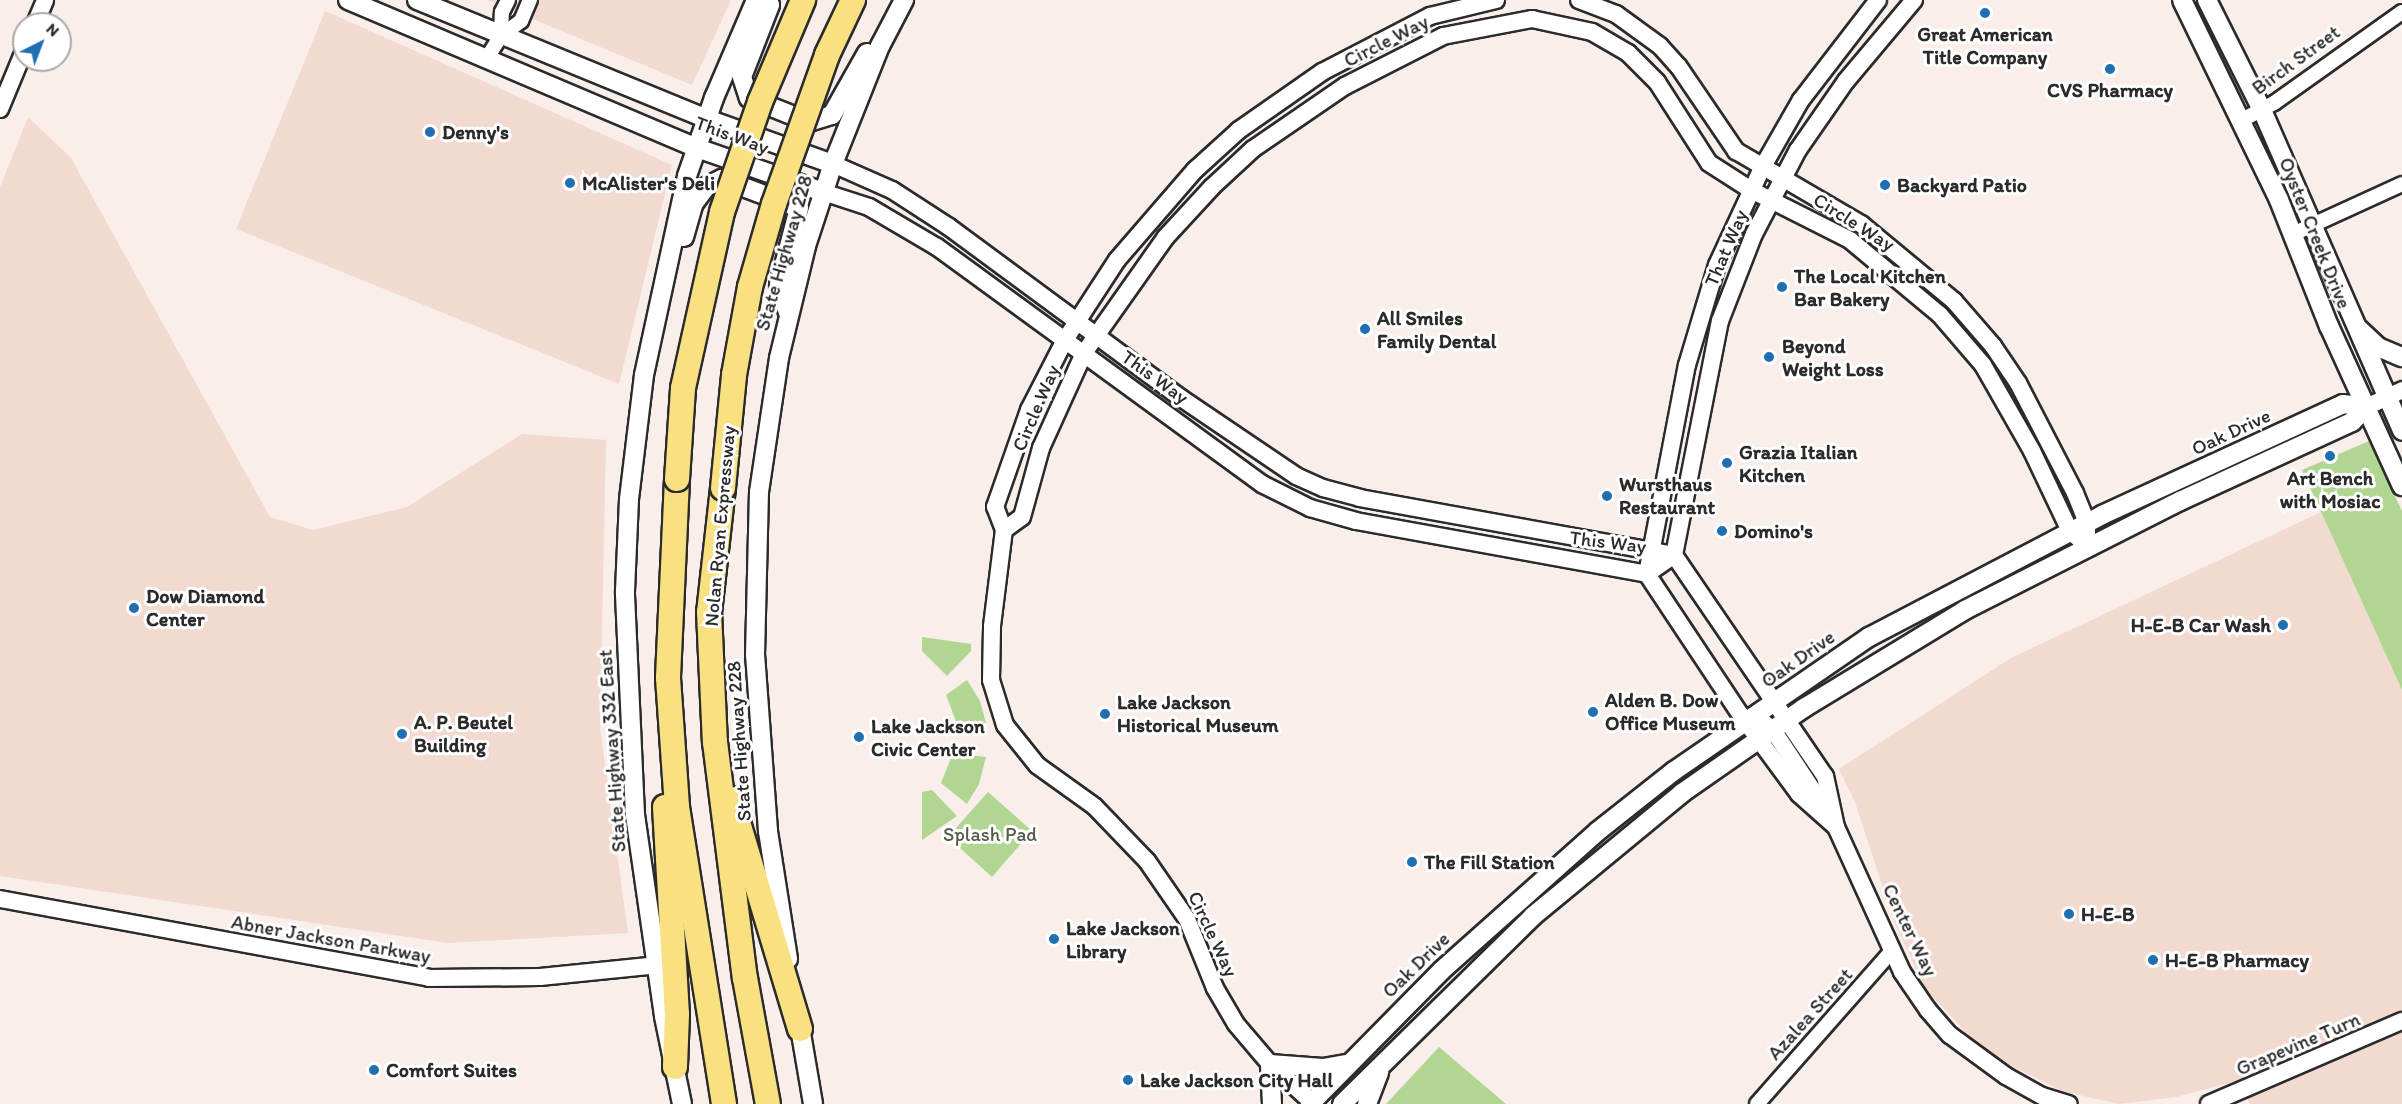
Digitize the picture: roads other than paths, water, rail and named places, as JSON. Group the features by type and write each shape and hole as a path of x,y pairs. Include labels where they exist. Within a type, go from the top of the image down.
{"highway":[{"name":"Nolan Ryan Expressway","path":"724,1104 677,807 668,678 683,388 722,212 760,102 803,0"},
{"name":"Nolan Ryan Expressway","path":"768,1104 735,912 715,742 709,612 734,375 750,287 796,140 827,55 853,0"},
{"path":"668,678 664,778 668,904 676,1014 675,1066"},
{"path":"715,742 800,1029"}],"main road":[{"name":"This Way","path":"348,0 697,148 823,192"},
{"name":"This Way","path":"417,0 707,119 833,165"},
{"path":"668,255 707,119 756,0"},
{"path":"768,0 770,5 741,77 749,98 809,122 832,115 867,53 880,46"},
{"name":"State Highway 228","path":"813,1104 768,831 755,655 759,492 788,313 823,192 880,46 904,0"},
{"name":"Oyster Creek Drive","path":"2182,0 2242,120 2402,486"},
{"name":"Oyster Creek Drive","path":"2207,0 2262,110 2351,321 2394,394 2402,431"},
{"path":"668,255 682,244 694,203 706,187 722,179 799,208 779,285 788,313"},
{"name":"State Highway 332 East","path":"668,255 639,404 629,499 625,591 635,815 682,1104"},
{"path":"2351,321 2378,347 2402,357"},
{"name":"Oak Drive","path":"1312,1103 1450,963 1598,831 1746,722 1869,637 2087,522 2343,404 2366,407"},
{"name":"Oak Drive","path":"1342,1104 1456,987 1540,909 1673,800 1773,730 1923,633 2086,546 2352,422 2366,407"},
{"path":"1272,1104 1270,1064 1323,1068 1350,1063"},
{"path":"1367,1104 1382,1063"}],"street":[{"path":"501,36 502,12 508,0"},
{"path":"487,58 501,36 521,21 530,0"},
{"path":"1497,0 1502,23"},
{"name":"Circle Way","path":"1312,1103 1270,1064 1225,1006 1187,919 1147,861 1094,806 1037,765 1005,725 993,691 991,657 1004,530 995,507 1029,410 1065,340 1149,219 1239,130 1322,72 1430,16 1478,1 1497,0"},
{"name":"Circle Way","path":"1579,0 1616,15 1660,46 1679,67 1727,143 1762,168 1839,209 1901,254 1978,328 2018,383 2087,522 2086,546"},
{"name":"That Way","path":"1652,552 1681,390 1700,312 1762,168 1801,100 1878,0"},
{"name":"That Way","path":"1674,555 1720,321 1771,198 1781,178 1846,81 1914,0"},
{"path":"1478,1 1483,26"},
{"name":"Birch Street","path":"2242,120 2262,110 2402,12"},
{"name":"Circle Way","path":"1004,530 1022,517 1041,448 1084,353 1095,334 1165,238 1253,149 1345,86 1443,36 1483,26 1532,19 1572,25 1619,47 1657,82 1708,163 1751,190 1771,198 1857,246 1907,284 1955,332 2001,393 2070,531 2086,546"},
{"path":"0,109 15,72"},
{"name":"This Way","path":"833,165 859,174 917,206 1267,459 1323,488 1674,555"},
{"path":"2293,234 2402,184"},
{"name":"This Way","path":"823,192 869,207 923,239 1263,484 1316,510 1647,574 1674,555"},
{"name":"Oak Drive","path":"2366,407 2394,394"},
{"path":"1647,574 1652,552"},
{"name":"Center Way","path":"1674,555 1775,702 1773,730 1799,795 1836,827"},
{"name":"Center Way","path":"1647,574 1746,722 1773,730 1825,776 1836,827 1902,972 1950,1035 2041,1100"},
{"name":"Abner Jackson Parkway","path":"0,899 429,978 540,977 658,964"},
{"name":"Azalea Street","path":"1757,1104 1893,950"},
{"name":"Grapevine Turn","path":"2209,1104 2402,1021"},
{"path":"2041,1100 2069,1104"}],"place":[{"name":"Great American Title Company","path":"1985,13"},
{"name":"CVS Pharmacy","path":"2110,69"},
{"name":"Denny's","path":"430,132"},
{"name":"McAlister's Deli","path":"570,183"},
{"name":"Backyard Patio","path":"1885,185"},
{"name":"The Local Kitchen Bar Bakery","path":"1782,287"},
{"name":"All Smiles Family Dental","path":"1365,329"},
{"name":"Beyond Weight Loss","path":"1769,357"},
{"name":"Art Bench with Mosiac","path":"2330,456"},
{"name":"Grazia Italian Kitchen","path":"1727,463"},
{"name":"Wursthaus Restaurant","path":"1607,496"},
{"name":"Domino's","path":"1722,531"},
{"name":"Dow Diamond Center","path":"134,608"},
{"name":"H-E-B Car Wash","path":"2283,625"},
{"name":"Alden B. Dow Office Museum","path":"1593,712"},
{"name":"Lake Jackson Historical Museum","path":"1105,714"},
{"name":"A. P. Beutel Building","path":"402,734"},
{"name":"Lake Jackson Civic Center","path":"859,737"},
{"name":"The Fill Station","path":"1412,862"},
{"name":"H-E-B","path":"2069,914"},
{"name":"Lake Jackson Library","path":"1054,939"},
{"name":"H-E-B Pharmacy","path":"2153,960"},
{"name":"Comfort Suites","path":"374,1070"},
{"name":"Lake Jackson City Hall","path":"1128,1080"}],"park label":[{"name":"Splash Pad","path":"990,834"}]}
